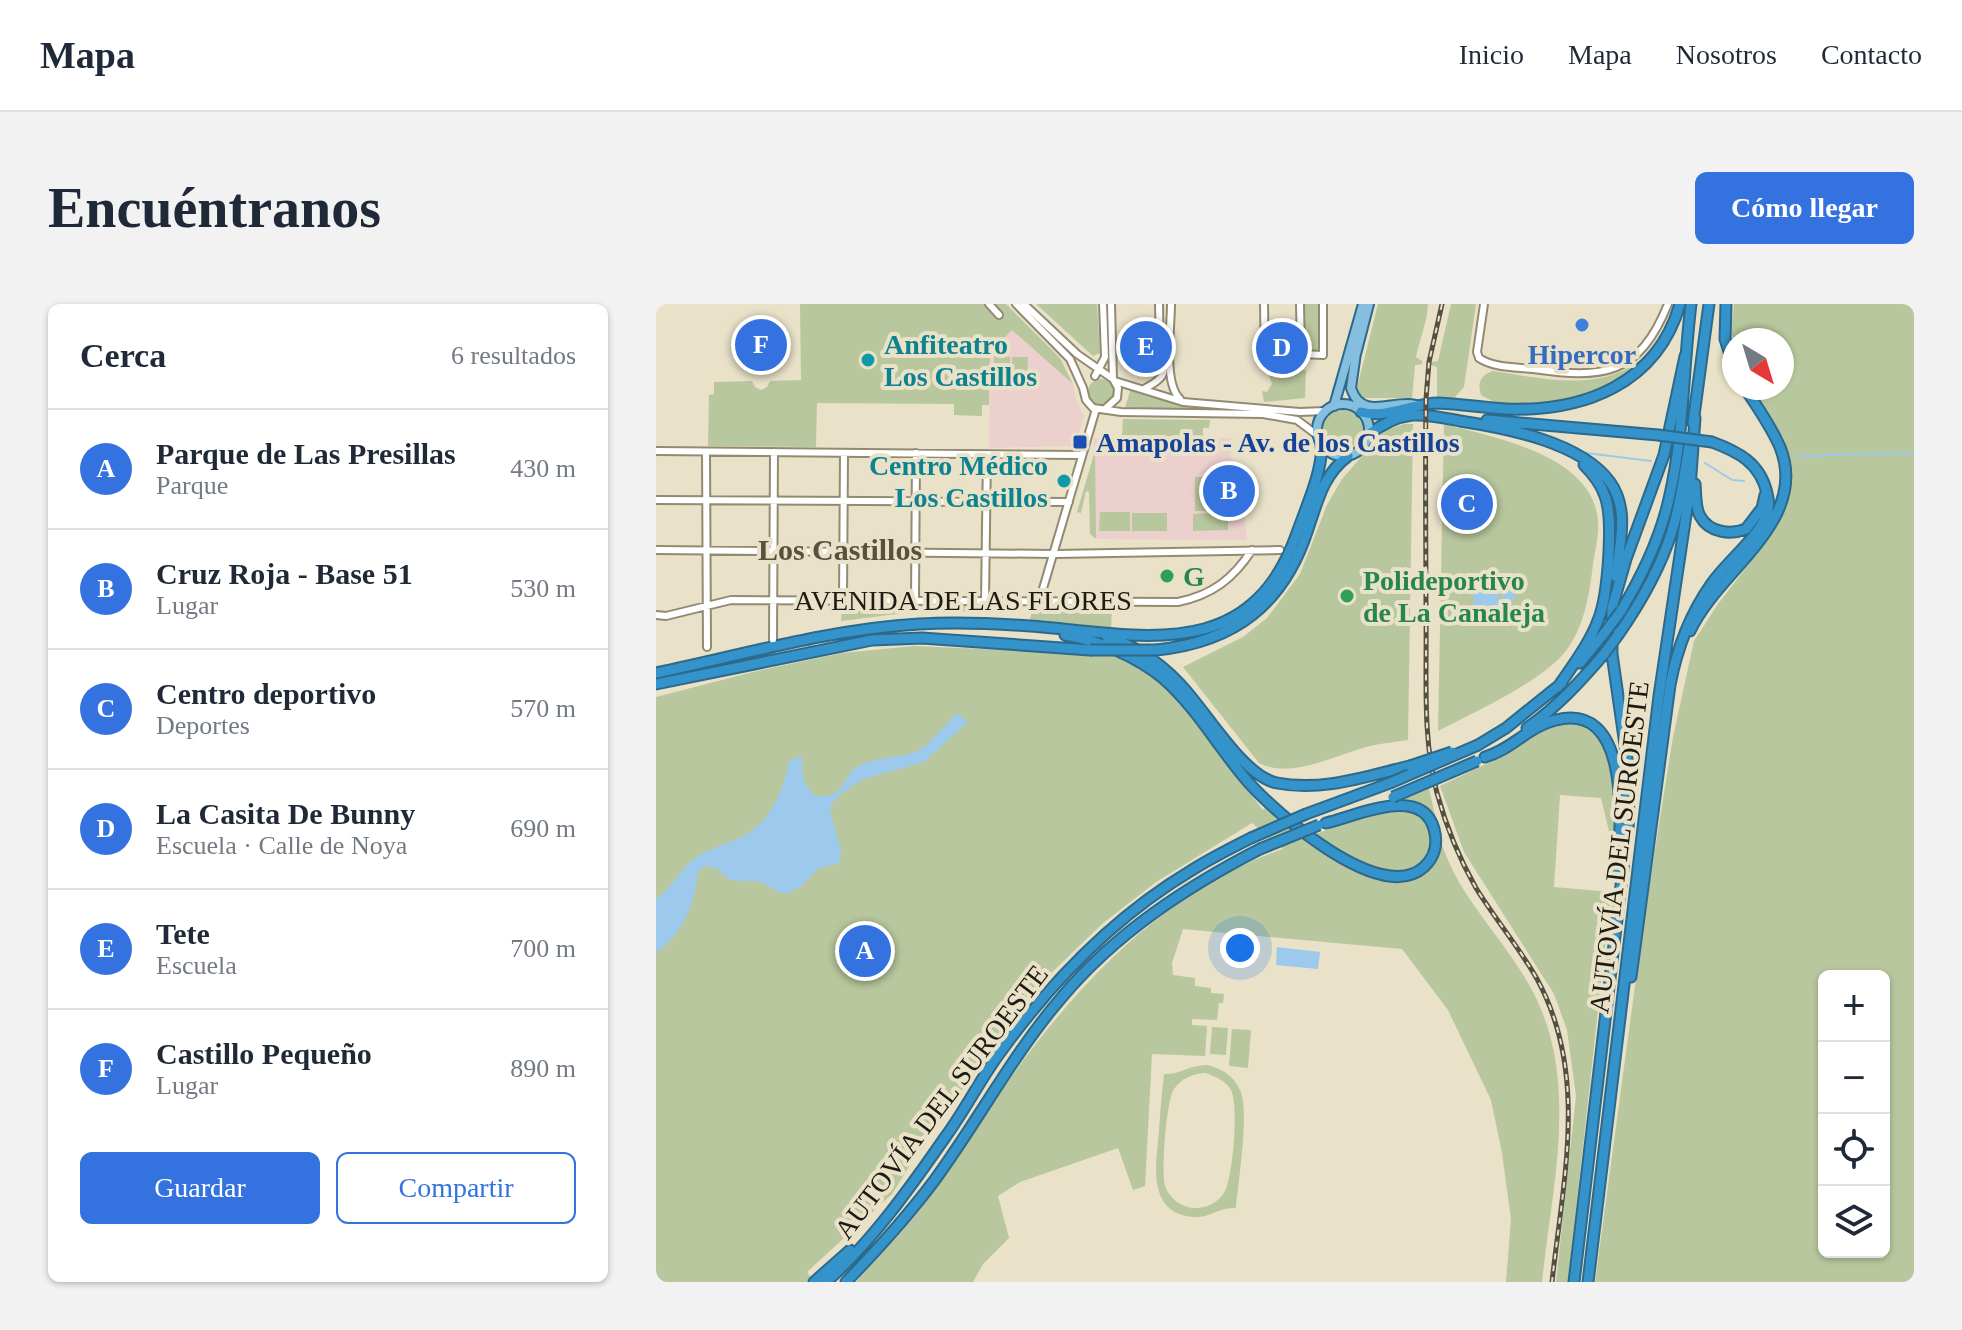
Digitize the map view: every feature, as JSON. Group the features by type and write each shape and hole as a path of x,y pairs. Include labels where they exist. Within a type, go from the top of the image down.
{"highway":[{"path":"1361,412 1381,414 1439,403 1503,409 1543,408 1602,394 1632,377 1656,355 1673,328 1680,304"},
{"name":"AUTOVÍA DEL SUROESTE","path":"1574,1282 1629,818 1627,759 1612,654 1617,610 1626,559 1664,455 1685,356 1691,304"},
{"name":"AUTOVÍA DEL SUROESTE","path":"846,1282 886,1241 933,1182 1002,1076 1061,997 1127,933 1196,883 1260,849 1481,759 1546,715 1574,688 1604,654 1642,600 1667,544 1695,418 1709,304"},
{"path":"1725,328 1726,304"},
{"name":"AUTOVÍA DEL SUROESTE","path":"826,1282 840,1270 895,1205 946,1136 998,1055 1051,987 1123,918 1190,870 1251,838 1478,745 1506,728 1558,687 1603,635 1654,548 1669,499 1685,383 1685,356"},
{"path":"1673,671 1693,626 1777,516 1785,493 1786,465 1780,447 1752,400"},
{"path":"1418,406 1580,427"},
{"path":"1368,435 1397,418 1419,415 1658,435 1712,442 1733,449 1763,477 1769,507 1767,516 1712,583 1690,617 1673,671 1613,1086"},
{"path":"1436,417 1508,430 1559,446 1578,455 1604,475 1618,497 1622,521 1617,610"},
{"name":"AUTOVÍA DEL SUROESTE","path":"1588,1282 1659,696 1693,465 1695,418"},
{"path":"656,673 849,632 918,624 1180,635 1211,628 1250,606 1267,590 1286,562 1320,463 1321,445"},
{"path":"1558,687 1592,634 1600,615 1609,530 1606,498 1597,481 1581,462 1559,446"},
{"path":"656,684 872,640 922,638 1090,650 1156,650 1193,644 1226,632 1271,600 1295,566 1326,479 1348,456"},
{"path":"1693,465 1700,517 1735,546 1736,554"},
{"path":"1716,530 1726,533 1746,529 1762,508 1766,491"},
{"path":"988,625 1071,636 1138,661 1179,694 1250,784 1277,810 1323,847 1370,872 1393,877 1408,876 1426,866 1435,850 1433,823 1417,807 1405,804 1386,806 1322,824"},
{"path":"1092,632 1125,643 1163,667 1247,766 1261,778 1298,786 1334,784 1410,766 1478,745"},
{"path":"1481,759 1498,753 1537,728 1557,720 1579,720 1599,731 1613,752 1618,781 1618,912"},
{"path":"814,1282 895,1205"}],"main road":[{"path":"1329,408 1350,405 1361,412 1367,422 1368,435 1362,448 1348,456 1336,456 1321,445 1317,425 1329,408 1363,304"},
{"path":"1350,405 1346,389 1369,304"},
{"path":"1356,353 1351,388 1360,403 1375,409 1406,403 1418,406"}],"street":[{"path":"989,304 999,315"},
{"path":"1016,304 1070,359 1086,400 1096,409 1263,414 1297,420 1317,435"},
{"path":"1024,304 1097,372 1143,390 1183,402 1290,412 1329,408"},
{"path":"1083,388 1097,372 1104,353 1103,304"},
{"path":"1105,409 1117,398 1118,388 1112,378 1111,304"},
{"path":"1159,304 1160,360 1167,363"},
{"path":"1171,304 1167,363 1172,388 1183,402"},
{"path":"1264,304 1265,366"},
{"path":"1300,304 1301,354 1323,355 1323,304"},
{"path":"1484,304 1477,355 1493,364 1579,375 1610,369 1631,359 1650,341 1668,304"},
{"path":"1088,362 1104,353"},
{"path":"1143,390 1161,378 1167,363"},
{"path":"1039,602 1096,409"},
{"path":"656,451 1082,455"},
{"path":"706,452 707,647"},
{"path":"773,640 774,452"},
{"path":"843,599 844,453"},
{"path":"915,600 916,453"},
{"path":"985,600 987,454"},
{"path":"656,500 1069,502"},
{"path":"656,550 1055,554 1280,550"},
{"name":"AVENIDA DE LAS FLORES","path":"656,615 706,608 731,600 1178,602 1201,597 1233,576 1252,550"}],"shaded area":[{"path":"1012,329 1073,384 1084,416 1075,446 989,448 990,352"},
{"path":"1094,438 1231,438 1231,473 1213,474 1214,510 1244,512 1247,540 1096,539"}],"green space":[{"path":"800,304 1006,304 1060,358 1073,384 1012,330 990,352 989,405 982,405 982,416 954,415 954,404 817,403 816,447 708,446 709,395 714,394 714,382 752,381 761,390 770,381 801,380"},
{"path":"1036,304 1097,304 1100,353 1093,356"},
{"path":"1300,304 1323,304 1323,356 1301,354"},
{"path":"1378,304 1428,304 1416,357 1422,364 1415,365 1412,398 1363,398 1356,392"},
{"path":"1451,304 1476,304 1464,387 1455,397 1437,399 1437,367 1431,362 1438,361"},
{"path":"1734,304 1914,304 1914,1282 1595,1282 1645,912 1673,737 1694,641 1762,547 1786,508 1792,472 1784,439 1760,400 1794,400 1794,328 1731,328"},
{"path":"1654,346 1627,373 1604,387 1578,396 1551,402 1492,405 1492,401 1481,395 1481,380 1493,371 1556,380 1598,378 1617,373 1635,363"},
{"path":"994,356 1010,357 1010,388 994,388"},
{"path":"1012,357 1028,357 1027,388 1012,388"},
{"path":"1273,365 1279,371 1306,370 1305,398 1264,402 1262,391 1267,392 1272,384 1267,369"},
{"path":"1101,379 1110,383 1114,392 1110,401 1101,405 1092,401 1088,392 1092,383"},
{"path":"1131,388 1164,400 1210,408 1125,408"},
{"path":"1343,410 1358,416 1364,431 1358,446 1343,452 1328,446 1322,431 1328,416"},
{"path":"1123,419 1210,420 1209,428 1203,428 1203,437 1122,435"},
{"name":"Polideportivo de La Canaleja","path":"1413,424 1408,740 1370,746 1299,767 1285,769 1259,763 1183,667 1243,637 1267,618 1300,574 1327,505 1342,479 1384,431"},
{"path":"1444,424 1515,443 1561,465 1580,480 1592,499 1598,527 1586,606 1580,626 1560,658 1528,682 1438,731"},
{"path":"1095,451 1096,539 1090,534 1089,492 1086,491 1081,513 1077,512"},
{"path":"1195,477 1211,477 1211,511 1195,511"},
{"path":"1100,512 1130,512 1130,531 1099,531"},
{"path":"1132,513 1167,513 1167,531 1132,531"},
{"path":"1228,513 1228,530 1193,531 1193,514"},
{"path":"848,604 914,605 913,612 841,621 842,608"},
{"path":"918,605 984,605 984,612 918,611"},
{"path":"1033,606 1112,606 1111,631 1029,623"},
{"path":"914,646 1120,655 1158,678 1263,810 1267,806 1309,837 1429,789 1448,860 1465,892 1528,983 1545,1018 1554,1055 1559,1092 1559,1130 1542,1282 1506,1282 1511,1219 1491,1100 1448,1010 1402,949 1183,929 1172,963 1173,975 1195,978 1195,986 1211,988 1211,993 1224,994 1223,1003 1219,1003 1217,1020 1192,1019 1192,1025 1207,1026 1205,1056 1152,1054 1145,1186 1133,1190 1118,1148 1020,1182 998,1196 1009,1238 983,1264 973,1282 856,1282 922,1206 1036,1044 1096,975 1164,914 1201,888 1241,866 1283,849 1252,823 1156,882 1102,924 1046,978 928,1136 892,1194 807,1272 814,1282 656,1282 656,697 842,653"},
{"path":"1577,723 1593,734 1612,763 1617,819 1615,856 1601,798 1560,795 1554,887 1611,892 1568,1282 1556,1282 1576,1096 1567,1030 1554,994 1464,852 1440,786 1505,755 1553,724"},
{"path":"1212,1027 1228,1028 1226,1055 1210,1054"},
{"path":"1232,1029 1251,1030 1248,1068 1229,1066"},
{"path":"1201,1065 1222,1071 1237,1085 1243,1100 1244,1129 1236,1208 1194,1217 1179,1214 1168,1207 1161,1197 1157,1185 1156,1158 1164,1074","holes":["1206,1073 1220,1079 1231,1090 1235,1125 1232,1158 1227,1185 1221,1197 1211,1205 1193,1208 1176,1201 1165,1186 1167,1121 1171,1096 1177,1085 1193,1075"]}],"water":[{"path":"1479,578 1489,583 1492,596 1494,579 1516,581 1514,602 1504,601 1501,592 1498,595 1500,607 1495,612 1488,613 1478,605 1472,605 1475,600 1470,585"},
{"path":"957,713 968,722 924,762 864,779 833,802 831,813 840,847 839,863 818,869 789,893 781,893 761,882 730,880 716,868 705,866 698,871 693,899 681,926 670,941 656,952 656,899 695,858 757,827 778,797 789,761 802,756 807,787 815,796 832,795 859,765 921,749"},
{"path":"1277,947 1320,952 1318,969 1276,965"}],"waterway":[{"path":"1586,453 1651,461"},
{"path":"1796,456 1914,453"},
{"path":"1705,463 1732,480 1744,481"}],"railway":[{"path":"1442,304 1429,362 1426,399 1426,684 1429,750 1437,793 1459,853 1476,888 1537,979 1553,1015 1563,1052 1568,1128 1552,1282"}],"place":[{"name":"Hipercor","path":"1582,325"},
{"name":"Castillo Pequeño","path":"761,345"},
{"name":"Tete","path":"1146,347"},
{"name":"La Casita De Bunny","path":"1282,348"},
{"name":"Anfiteatro Los Castillos","path":"868,360"},
{"name":"Amapolas - Av. de los Castillos","path":"1080,442"},
{"name":"Centro Médico Los Castillos","path":"1064,481"},
{"name":"Cruz Roja - Base 51","path":"1229,491"},
{"name":"Centro deportivo","path":"1467,504"},
{"name":"G","path":"1167,576"},
{"name":"Polideportivo de La Canaleja","path":"1347,596"},
{"name":"Parque de Las Presillas","path":"865,951"}],"district":[{"name":"Los Castillos","path":"840,549"}]}
